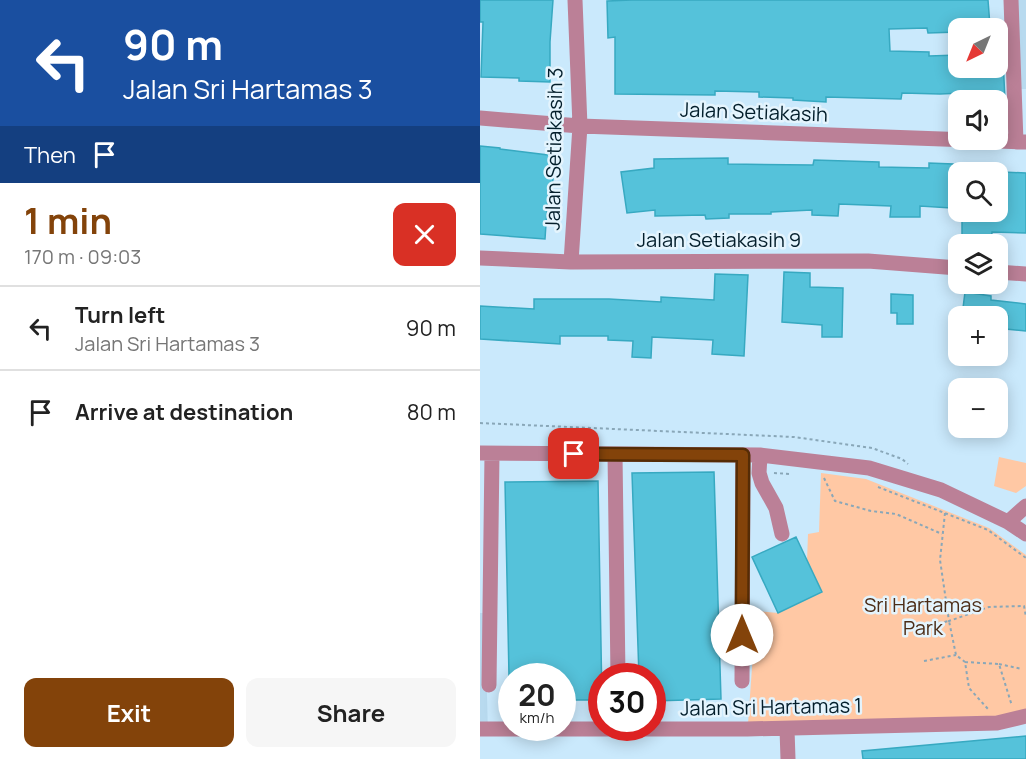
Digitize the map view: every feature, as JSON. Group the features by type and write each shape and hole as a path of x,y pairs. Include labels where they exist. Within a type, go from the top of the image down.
{"street":[{"name":"Jalan Setiakasih 3","path":"572,262 580,126 575,0"},
{"path":"1011,0 1020,92 1021,142"},
{"name":"Jalan Setiakasih","path":"480,118 580,126 1021,142"},
{"name":"Jalan Setiakasih 9","path":"480,258 572,262 868,261 948,267"},
{"path":"1008,273 1026,274"},
{"path":"489,685 486,454 760,455 869,468 941,490 1008,522 1026,534"},
{"path":"615,454 618,663"},
{"path":"742,681 743,455"},
{"path":"760,455 759,473 776,508 782,534"},
{"path":"1008,522 1026,506"},
{"name":"Jalan Sri Hartamas 1","path":"480,729 787,729 997,723 1020,716"},
{"path":"787,729 788,759"}],"path":[{"path":"480,423 794,437 873,448 902,459 910,465"},
{"path":"759,473 791,474"},
{"path":"823,475 835,501 871,511 896,514 943,534"},
{"path":"875,486 987,530 1026,558"},
{"path":"945,513 940,560 956,655 964,662 999,664 1022,669"},
{"path":"921,627 949,621 989,607 1023,606 1026,617"},
{"path":"924,661 956,655"},
{"path":"964,662 969,688 989,711"},
{"path":"999,664 1020,716"}],"shaded area":[{"path":"1014,0 1026,0 1026,89 1018,89"},
{"path":"480,613 485,613 488,735 480,735"}],"green space":[{"path":"999,457 1026,463 1026,486 1016,493 994,486"},
{"name":"Sri Hartamas Park","path":"821,473 866,479 989,528 1026,555 1026,715 748,724 756,611 778,613 822,592 807,561 808,534 819,532"}],"building":[{"path":"480,0 553,0 550,82 481,77 483,22 480,22"},
{"path":"988,0 989,18 948,18 948,32 928,33 927,28 889,29 890,51 929,52 929,56 948,55 948,78 1004,78 1005,90 948,90 948,94 940,94 902,93 901,99 826,97 826,102 759,97 759,92 715,91 715,95 615,94 615,37 608,38 607,1"},
{"path":"480,146 556,156 551,194 548,194 545,239 480,234"},
{"path":"728,158 728,164 813,165 814,160 879,162 879,167 929,168 929,163 948,164 948,208 920,206 920,217 890,217 891,206 839,204 838,216 812,215 812,210 771,212 771,214 729,214 729,218 706,219 705,215 655,216 655,210 627,213 621,172 654,168 654,159"},
{"path":"1008,172 1026,173 1026,233 962,234 962,222 1008,222"},
{"path":"784,272 810,273 810,287 843,288 842,337 822,337 822,325 782,322"},
{"path":"715,274 748,275 744,356 712,354 713,340 652,337 651,358 632,357 633,341 608,340 608,336 560,336 560,344 480,339 480,306 534,309 534,299 661,302 661,297 714,300"},
{"path":"891,294 913,295 913,324 897,324 897,313 891,313"},
{"path":"965,294 991,296 991,300 1026,304 1026,331 1008,329 1008,306 963,306"},
{"path":"714,472 721,699 666,701 666,663 639,663 632,473"},
{"path":"598,481 601,663 588,663 588,700 576,700 576,663 509,663 505,482"},
{"path":"796,537 822,592 778,613 752,557"},
{"path":"1026,736 1026,759 863,759 862,751"}],"route":[{"path":"574,454 743,455 742,635"}]}
